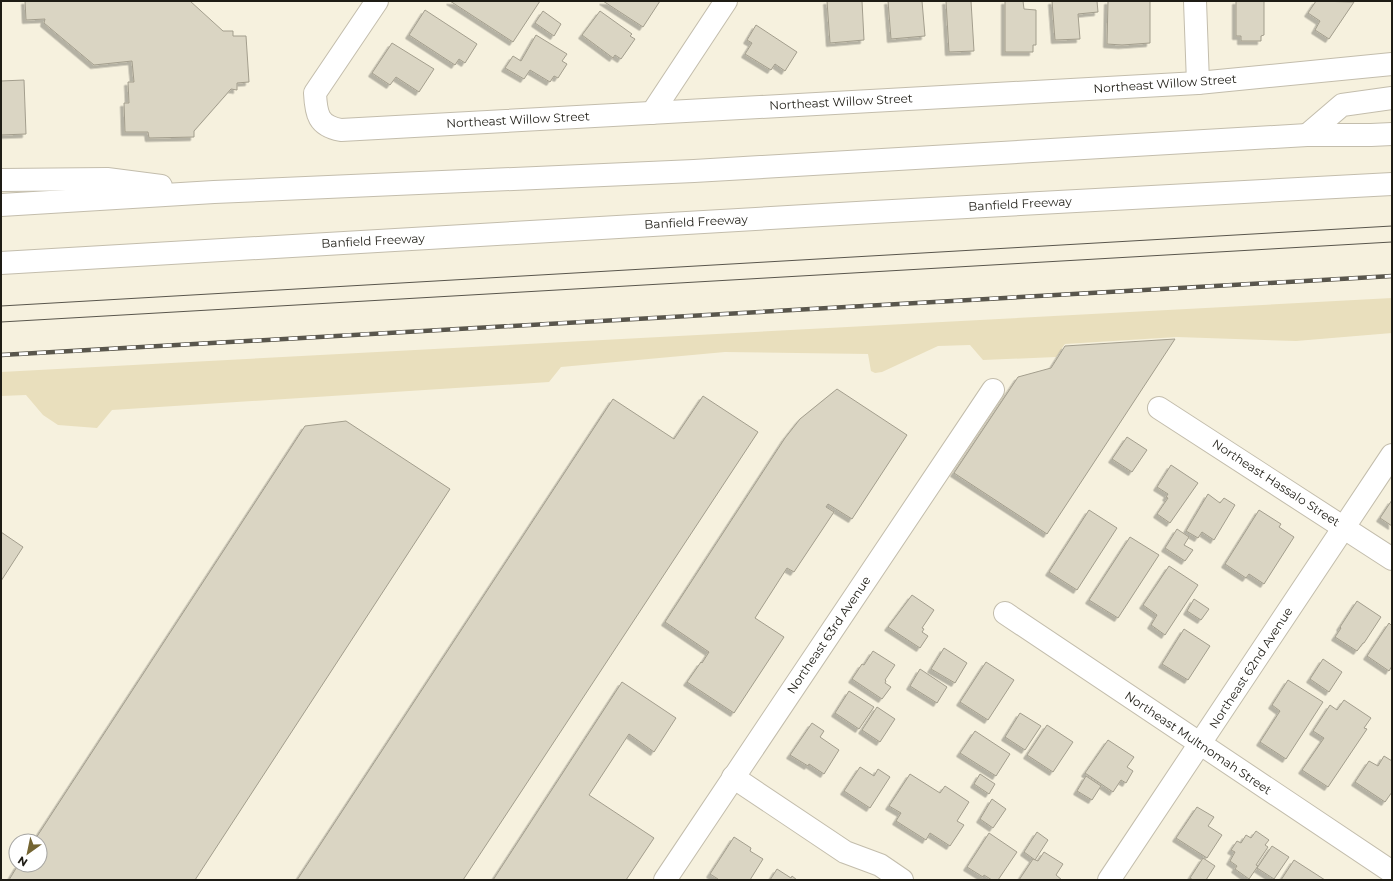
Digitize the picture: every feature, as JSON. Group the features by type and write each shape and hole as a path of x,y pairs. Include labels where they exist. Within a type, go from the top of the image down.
{"main road":[{"name":"Northeast Willow Street","path":"377,1 315,93 318,116 326,125 332,128 341,130 1198,83 1392,64"},
{"path":"652,113 726,1"},
{"path":"1195,1 1198,83"},
{"path":"1307,135 1342,106 1392,98"},
{"path":"1,205 214,192 694,171 1307,135 1392,134"},
{"path":"1,180 107,179 214,192"},
{"name":"Banfield Freeway","path":"1,262 866,212 1392,184"},
{"name":"Northeast 63rd Avenue","path":"665,880 993,390"},
{"name":"Northeast Hassalo Street","path":"1159,408 1392,559"},
{"name":"Northeast 62nd Avenue","path":"1109,880 1201,744 1392,454"},
{"name":"Northeast Multnomah Street","path":"1005,613 1392,872"},
{"path":"733,777 845,852 880,865 902,880"}],"shaded area":[{"path":"1392,298 1392,333 1296,341 1177,337 1065,344 1056,357 983,360 970,345 938,346 882,372 875,373 871,371 868,354 725,352 561,367 549,382 112,410 97,428 58,425 43,415 26,395 1,396 1,372"}],"building":[{"path":"25,1 190,1 223,31 233,31 233,36 246,36 249,82 237,83 237,90 231,89 194,131 194,137 149,138 148,132 125,132 124,103 129,103 128,82 134,82 132,61 94,65 44,23 45,19 26,20"},
{"path":"450,1 540,1 513,42"},
{"path":"603,1 660,1 643,27"},
{"path":"827,1 862,1 864,40 830,43"},
{"path":"888,1 922,1 925,36 891,39"},
{"path":"946,1 971,1 974,51 949,52"},
{"path":"1005,1 1023,1 1024,9 1036,10 1036,45 1033,45 1033,52 1005,52"},
{"path":"1052,1 1097,1 1098,12 1078,14 1080,39 1055,40"},
{"path":"1108,1 1150,1 1150,43 1122,45 1107,44"},
{"path":"1236,1 1264,1 1264,35 1261,36 1261,41 1241,41 1241,36 1236,36"},
{"path":"1316,1 1354,2 1329,39 1315,30 1320,21 1308,13"},
{"path":"425,10 477,44 465,63 459,59 455,65 409,35"},
{"path":"543,11 561,24 554,36 535,23"},
{"path":"600,11 632,34 630,36 635,39 621,59 615,55 613,58 582,35"},
{"path":"756,25 797,52 785,71 775,64 771,70 745,54 752,43 747,40"},
{"path":"536,35 567,54 562,61 567,64 558,78 554,76 550,82 530,70 524,79 505,68 513,56 521,61"},
{"path":"392,43 434,69 419,92 396,77 390,85 372,73"},
{"path":"24,80 26,134 1,135 1,81"},
{"path":"1175,339 1047,534 954,473 1018,377 1051,368 1065,346"},
{"path":"837,389 907,435 852,519 828,504 826,507 834,512 794,572 787,568 755,618 784,637 734,713 687,682 709,652 665,622 785,438 800,419"},
{"path":"703,396 758,432 463,880 297,880 613,399 674,439"},
{"path":"346,421 450,489 195,880 9,880 13,873 48,873 48,833 39,833 305,426"},
{"path":"1127,437 1147,450 1132,472 1112,459"},
{"path":"1171,465 1198,483 1170,523 1157,514 1168,498 1166,497 1168,494 1157,487"},
{"path":"1208,494 1220,503 1224,498 1235,505 1214,540 1202,532 1198,538 1186,531"},
{"path":"1392,500 1392,526 1380,518"},
{"path":"1089,510 1117,528 1077,590 1049,572"},
{"path":"1259,510 1281,524 1279,527 1294,537 1264,584 1249,574 1246,578 1225,564"},
{"path":"1177,529 1189,537 1184,545 1193,550 1185,561 1165,548"},
{"path":"1,532 23,547 1,581"},
{"path":"1130,537 1159,555 1118,618 1089,600"},
{"path":"1169,566 1198,585 1165,635 1151,625 1157,615 1143,605"},
{"path":"912,595 934,610 922,628 924,629 922,632 928,636 920,648 888,627"},
{"path":"1194,599 1209,609 1201,620 1187,611"},
{"path":"1357,601 1381,617 1357,651 1335,637"},
{"path":"1389,623 1392,626 1392,666 1389,671 1367,656"},
{"path":"1184,629 1210,646 1188,680 1162,664"},
{"path":"944,648 967,663 955,683 931,669"},
{"path":"873,651 895,665 885,680 885,683 891,687 882,699 852,679"},
{"path":"1323,659 1342,672 1329,692 1310,679"},
{"path":"986,662 1014,680 988,720 960,702"},
{"path":"920,669 947,687 937,703 910,686"},
{"path":"1288,680 1323,702 1286,759 1260,742 1280,711 1272,705"},
{"path":"622,682 676,718 654,752 629,734 589,795 654,838 626,880 493,880"},
{"path":"849,691 874,707 859,729 835,713"},
{"path":"1344,700 1371,718 1364,728 1367,729 1328,787 1302,770 1324,738 1313,731 1330,705 1337,710"},
{"path":"877,707 895,719 880,742 862,730"},
{"path":"1020,713 1041,726 1025,750 1005,737"},
{"path":"812,723 824,731 820,737 839,750 824,774 809,764 808,766 790,755"},
{"path":"1047,725 1073,742 1053,772 1027,755"},
{"path":"975,731 1010,754 996,776 960,753"},
{"path":"1108,740 1134,757 1127,767 1133,771 1126,783 1121,780 1113,792 1085,773"},
{"path":"1384,756 1392,761 1392,792 1385,802 1355,782 1369,761 1378,766"},
{"path":"860,767 874,776 878,769 890,777 870,808 844,791"},
{"path":"910,774 940,793 945,786 969,802 957,821 964,825 950,846 930,833 926,840 896,821 901,813 889,806"},
{"path":"980,774 995,784 989,794 974,784"},
{"path":"1086,776 1101,786 1092,800 1077,791"},
{"path":"992,799 1006,809 993,828 980,819"},
{"path":"1197,807 1214,817 1208,826 1222,835 1207,858 1176,838"},
{"path":"1256,831 1269,840 1265,845 1268,847 1249,879 1235,869 1237,866 1230,861 1235,852 1231,850 1237,841 1241,843 1246,835 1251,838"},
{"path":"1037,832 1048,840 1035,860 1024,852"},
{"path":"989,833 1017,852 998,880 992,880 984,875 983,877 967,867"},
{"path":"734,837 751,848 750,851 763,859 750,880 718,880 710,874"},
{"path":"1272,846 1289,857 1274,879 1257,868"},
{"path":"1044,852 1063,864 1056,875 1062,880 1019,880 1033,859 1038,861"},
{"path":"1203,858 1215,866 1206,880 1193,880 1190,878"},
{"path":"1294,860 1325,880 1281,880"},
{"path":"777,869 791,878 792,876 797,880 770,880"}],"tram line":[{"path":"1,306 1392,226"},
{"path":"1,322 1392,242"}],"railway":[{"path":"1,355 1392,276"}]}
